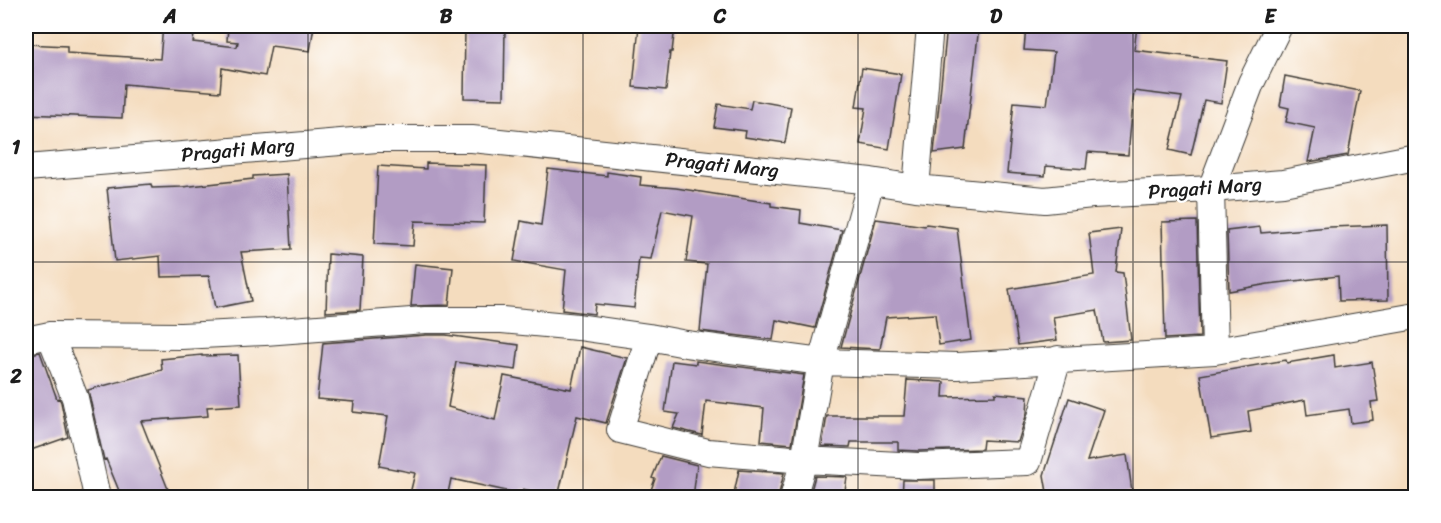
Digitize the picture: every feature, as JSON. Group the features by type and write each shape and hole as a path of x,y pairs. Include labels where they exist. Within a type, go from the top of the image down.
{"street":[{"path":"916,188 930,26"},
{"path":"1215,351 1211,189 1251,83 1280,26"},
{"name":"Pragati Marg","path":"26,168 377,139 472,139 1045,200 1283,183 1416,157"},
{"path":"793,498 804,460 821,362 871,181"},
{"path":"26,340 50,335 181,336 425,320 502,320 649,337 821,362 957,366 1215,351 1416,316"},
{"path":"50,335 75,398 96,492 93,498"},
{"path":"649,337 620,430 708,452 804,460 918,466 1028,462 1058,359"}],"building":[{"path":"163,26 195,26 193,42 237,47 238,42 227,41 228,26 314,26 310,51 271,46 265,76 222,68 220,92 124,84 122,118 26,114 26,44 67,46 67,53 160,59"},
{"path":"465,26 505,26 504,99 464,98"},
{"path":"639,26 675,26 666,90 633,87"},
{"path":"947,26 979,26 965,149 934,153"},
{"path":"1026,26 1137,26 1134,50 1227,61 1221,103 1204,100 1191,155 1169,150 1182,97 1134,91 1128,155 1088,152 1086,169 1046,166 1045,176 1007,173 1014,102 1047,105 1054,52 1024,50"},
{"path":"862,68 901,74 889,149 860,144 866,108 856,107"},
{"path":"1285,76 1360,91 1348,155 1308,162 1315,128 1286,122 1289,108 1280,106"},
{"path":"752,100 791,107 785,143 745,137 746,131 714,127 718,104 750,109"},
{"path":"426,163 486,165 484,223 415,221 413,246 374,244 378,166 426,169"},
{"path":"548,169 607,176 607,172 641,177 640,185 676,188 771,203 771,206 801,210 800,223 842,230 815,328 776,320 773,340 700,331 707,264 686,262 693,216 662,210 651,259 639,258 634,308 595,304 594,314 562,310 566,270 514,261 521,221 541,225"},
{"path":"287,174 291,249 241,252 251,301 215,308 209,276 161,277 160,256 115,261 107,188 151,184 152,188 182,187 253,179 253,176"},
{"path":"876,219 957,228 971,340 939,345 935,314 886,317 880,349 841,347"},
{"path":"1197,221 1200,337 1165,339 1162,222"},
{"path":"1387,225 1388,300 1339,301 1338,276 1229,291 1227,231 1260,227 1261,233"},
{"path":"1121,229 1116,272 1123,273 1131,340 1103,342 1097,310 1053,317 1057,340 1018,345 1009,289 1094,275 1089,233"},
{"path":"328,254 363,257 360,310 326,312"},
{"path":"415,264 453,268 449,305 411,306"},
{"path":"446,335 519,345 516,370 456,362 448,407 495,420 504,376 571,389 580,347 627,358 606,423 577,416 558,497 523,489 521,494 451,479 447,498 409,498 415,473 379,466 388,416 353,412 354,402 317,399 323,343"},
{"path":"40,352 57,399 59,398 61,402 68,437 31,450 26,435 26,355"},
{"path":"202,355 238,355 241,405 207,407 208,416 141,421 168,489 146,498 122,498 106,459 104,460 88,390 162,370 161,359"},
{"path":"1334,355 1335,368 1372,362 1378,401 1371,402 1373,420 1351,423 1349,409 1307,415 1305,400 1248,411 1251,432 1211,438 1200,375 1286,360 1287,363"},
{"path":"672,361 696,364 696,361 804,375 792,444 761,441 764,408 706,401 702,435 673,428 679,414 665,412"},
{"path":"907,380 944,382 943,397 995,396 995,393 1028,396 1027,413 1018,442 983,440 982,449 918,451 898,450 898,442 851,442 850,447 822,446 827,416 904,416"},
{"path":"1069,398 1104,410 1087,461 1127,455 1132,491 1092,498 1048,498 1044,475"},
{"path":"661,456 697,465 693,498 648,498 655,479 652,478"},
{"path":"739,470 784,473 778,498 733,498"},
{"path":"815,476 847,477 844,498 809,498"},
{"path":"903,480 935,480 935,498 902,498"}]}
